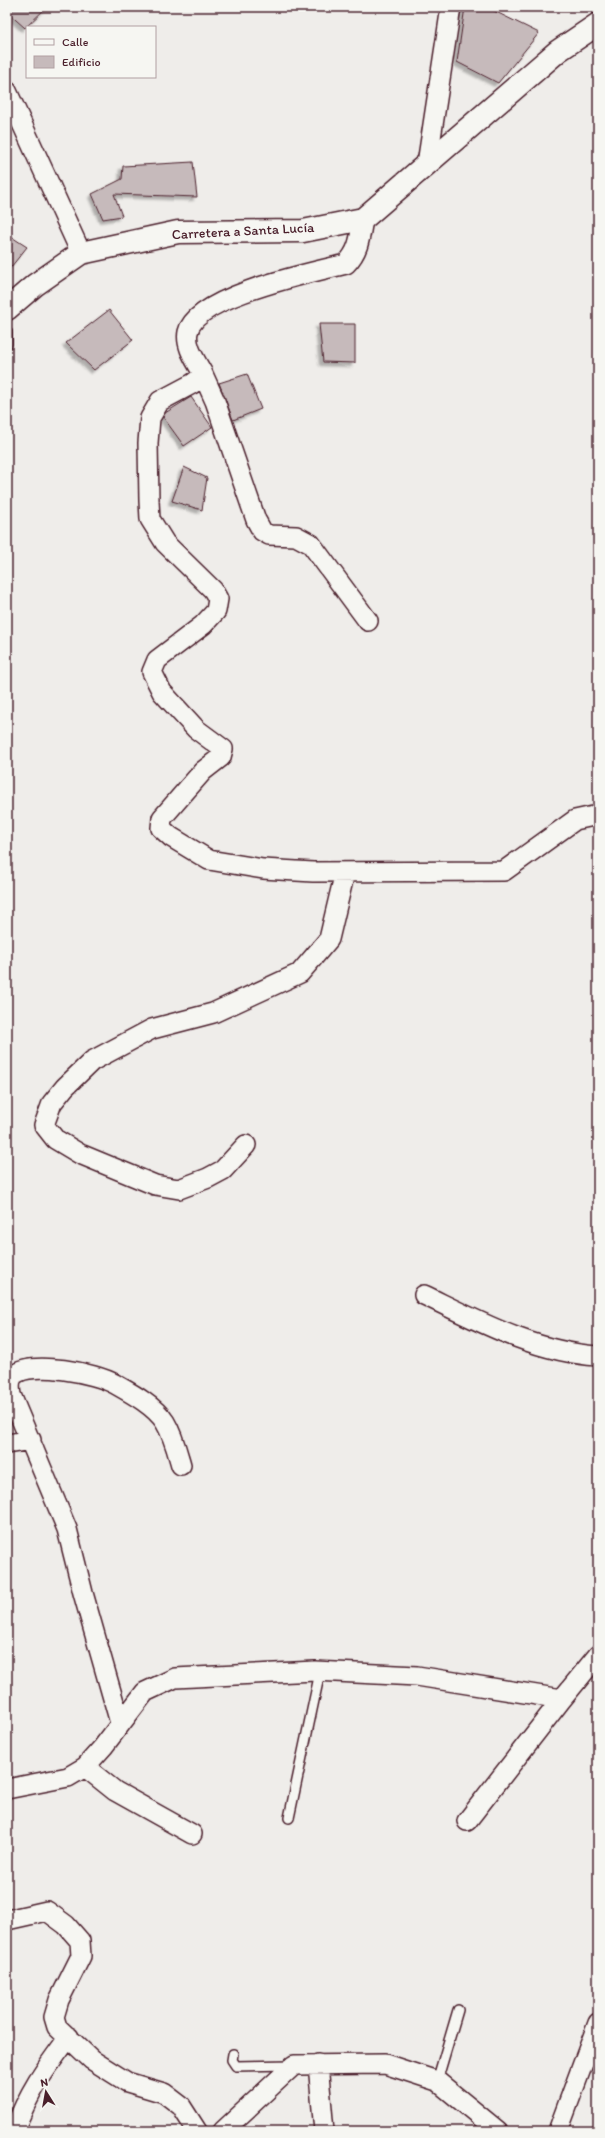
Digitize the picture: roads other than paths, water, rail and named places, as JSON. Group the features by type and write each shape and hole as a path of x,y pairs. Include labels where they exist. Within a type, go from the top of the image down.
{"main road":[{"name":"Carretera a Santa Lucía","path":"7,309 35,285 81,253 178,232 303,231 363,219 558,51 598,24"}],"street":[{"path":"427,164 451,7"},
{"path":"7,91 81,253"},
{"path":"363,219 359,245 355,255 346,264 251,290 208,308 194,320 188,333 189,344 214,401 256,520 262,531 269,535 296,536 311,544 368,621"},
{"path":"202,372 199,379 192,384 160,401 150,418 148,443 150,519 166,543 213,590 218,599 216,612 203,625 157,660 152,672 162,692 196,729 223,749 221,757 203,771 162,818 161,828 171,837 209,860 263,869 313,872 504,871 575,820 598,815"},
{"path":"246,1145 223,1170 208,1178 179,1189 155,1185 80,1154 55,1139 44,1125 52,1103 65,1087 92,1061 152,1029 213,1013 300,972 329,940 345,872"},
{"path":"424,1295 505,1334 545,1348 574,1355 598,1356"},
{"path":"120,1723 83,1593 67,1529 11,1395 10,1385 14,1376 21,1371 39,1368 77,1370 114,1383 152,1408 165,1422 181,1465"},
{"path":"7,1444 31,1440"},
{"path":"466,1821 562,1698 598,1656"},
{"path":"7,1789 68,1777 85,1767 103,1747 144,1692 175,1678 320,1672 417,1676 562,1698"},
{"path":"85,1767 115,1791 192,1834"},
{"path":"7,1920 47,1911 66,1925 80,1941 81,1956 59,2000 54,2017 57,2027 92,2060 127,2082 164,2093 181,2106 197,2131"},
{"path":"558,2131 598,2023"},
{"path":"14,2131 23,2107 40,2074 69,2037"},
{"path":"318,2064 324,2131"},
{"path":"223,2131 294,2065 385,2064 437,2081 498,2131"}],"lane":[{"path":"7,332 7,344"},
{"path":"289,1818 320,1672"},
{"path":"437,2081 458,2010"},
{"path":"233,2054 232,2060 236,2066 294,2065"}]}
